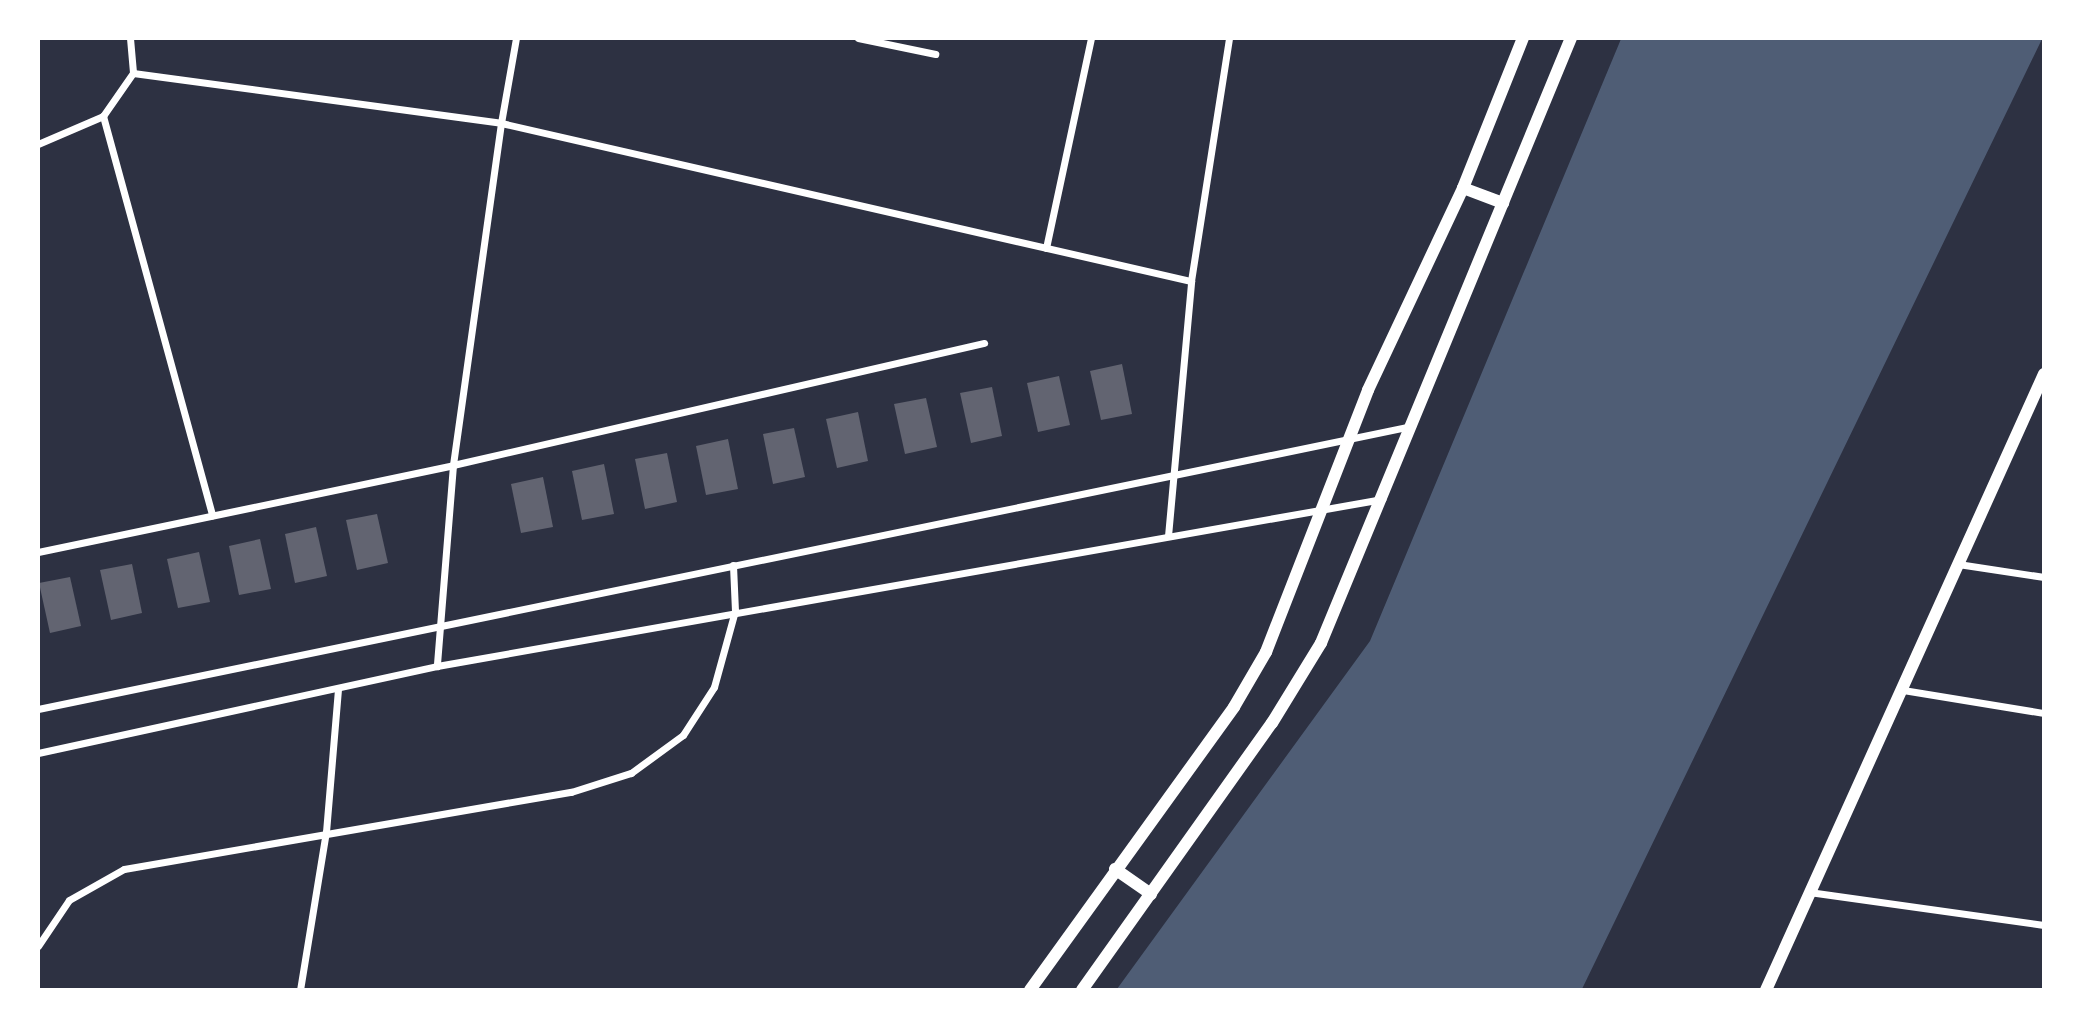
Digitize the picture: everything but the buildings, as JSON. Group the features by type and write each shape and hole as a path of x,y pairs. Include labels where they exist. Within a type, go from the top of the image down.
{"street":[{"path":"38,144 103,116 133,73 130,38"},
{"path":"437,666 453,465 501,122 516,38"},
{"path":"858,38 935,54"},
{"path":"1046,248 1091,38"},
{"path":"1168,536 1191,281 1229,38"},
{"path":"1030,989 1251,680 1280,623 1347,440 1463,188 1523,38"},
{"path":"1082,989 1306,671 1383,499 1571,38"},
{"path":"133,73 501,122 1191,281"},
{"path":"103,116 212,515"},
{"path":"1463,188 1503,203"},
{"path":"38,552 453,465 984,343"},
{"path":"1766,989 1903,690 1956,564 2043,374"},
{"path":"38,709 441,622 733,565 1413,425"},
{"path":"38,753 338,690 437,666 735,611 1383,499"},
{"path":"1956,564 2043,578"},
{"path":"38,946 69,901 104,877 326,832 571,792 631,773 667,749 703,710 735,611 733,565"},
{"path":"300,989 326,832 338,690"},
{"path":"1903,690 2043,713"},
{"path":"1115,869 1151,894"},
{"path":"1809,892 2043,925"}],"water":[{"path":"1621,39 2042,39 1582,989 1117,989 1370,641"}]}
